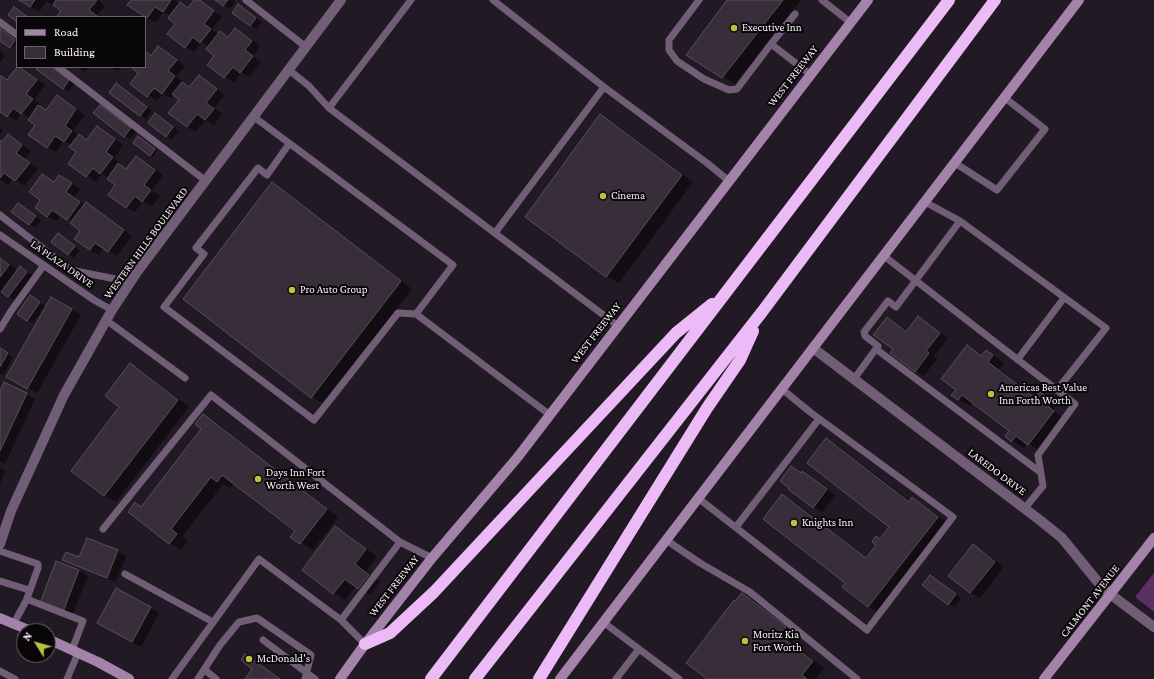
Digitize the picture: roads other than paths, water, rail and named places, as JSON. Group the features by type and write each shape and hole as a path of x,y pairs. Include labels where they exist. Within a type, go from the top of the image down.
{"highway":[{"path":"430,679 949,0"},
{"path":"475,679 762,312 995,0"},
{"path":"366,644 390,633 434,592 676,333 727,292"},
{"path":"539,679 707,408 740,360 762,312"}],"main road":[{"name":"WEST FREEWAY","path":"340,679 432,558 517,458 868,0"},
{"path":"560,679 1080,0"},
{"name":"CALMONT AVENUE","path":"1044,679 1154,538"},
{"path":"0,618 14,623"},
{"path":"56,643 129,679"}],"street":[{"name":"WESTERN HILLS BOULEVARD","path":"0,544 11,511 64,395 112,310 130,282 341,0"},
{"name":"LAREDO DRIVE","path":"813,348 1025,508 1062,538 1097,581 1110,594 1154,627"}],"lane":[{"path":"246,0 306,47"},
{"path":"329,108 411,0"},
{"path":"493,0 604,87 730,181"},
{"path":"699,0 669,40 669,50 677,61 704,79 729,90 737,89 794,14"},
{"path":"822,0 851,23"},
{"path":"0,22 16,34"},
{"path":"771,44 811,74"},
{"path":"59,68 206,181"},
{"path":"289,70 309,86 329,108 618,326"},
{"path":"495,233 604,87"},
{"path":"955,163 997,190 1045,129 1005,98"},
{"path":"254,117 453,265 416,314"},
{"path":"289,144 267,175 258,168 196,248 204,254 164,307 314,420 398,313 416,314 550,414"},
{"path":"925,202 960,221 1106,328 1057,390"},
{"path":"0,215 71,270 130,282"},
{"path":"854,379 878,346 865,336 864,332 888,301 896,306 960,221"},
{"name":"LA PLAZA DRIVE","path":"0,235 94,300 112,310"},
{"path":"884,256 1075,404 1038,455 1043,486 1025,508"},
{"path":"0,329 44,265"},
{"path":"1018,359 1064,298"},
{"path":"106,320 185,378"},
{"path":"876,349 1040,472"},
{"path":"698,498 867,630 953,517 820,419 782,389"},
{"path":"103,529 211,396 400,542 432,558"},
{"path":"736,527 820,419"},
{"path":"666,540 700,563 750,592 857,679"},
{"path":"341,620 400,542"},
{"path":"0,551 38,564 38,568 26,601 14,623"},
{"path":"172,679 259,559 341,620 366,644"},
{"path":"125,574 213,622"},
{"path":"0,581 30,590"},
{"path":"26,601 29,600 83,621 67,679"},
{"path":"198,679 220,645 239,622 257,618 311,655 306,676"},
{"path":"603,622 639,649 668,676 679,679"},
{"path":"263,640 306,676 315,679"},
{"path":"616,679 639,649"},
{"path":"0,670 15,679"},
{"path":"205,670 216,679"}],"place":[{"name":"Executive Inn","path":"734,28"},
{"name":"Cinema","path":"603,196"},
{"name":"Pro Auto Group","path":"292,290"},
{"name":"Americas Best Value Inn Forth Worth","path":"991,394"},
{"name":"Days Inn Fort Worth West","path":"258,479"},
{"name":"Knights Inn","path":"794,523"},
{"name":"Moritz Kia Fort Worth","path":"745,641"},
{"name":"McDonald's","path":"249,659"}]}
